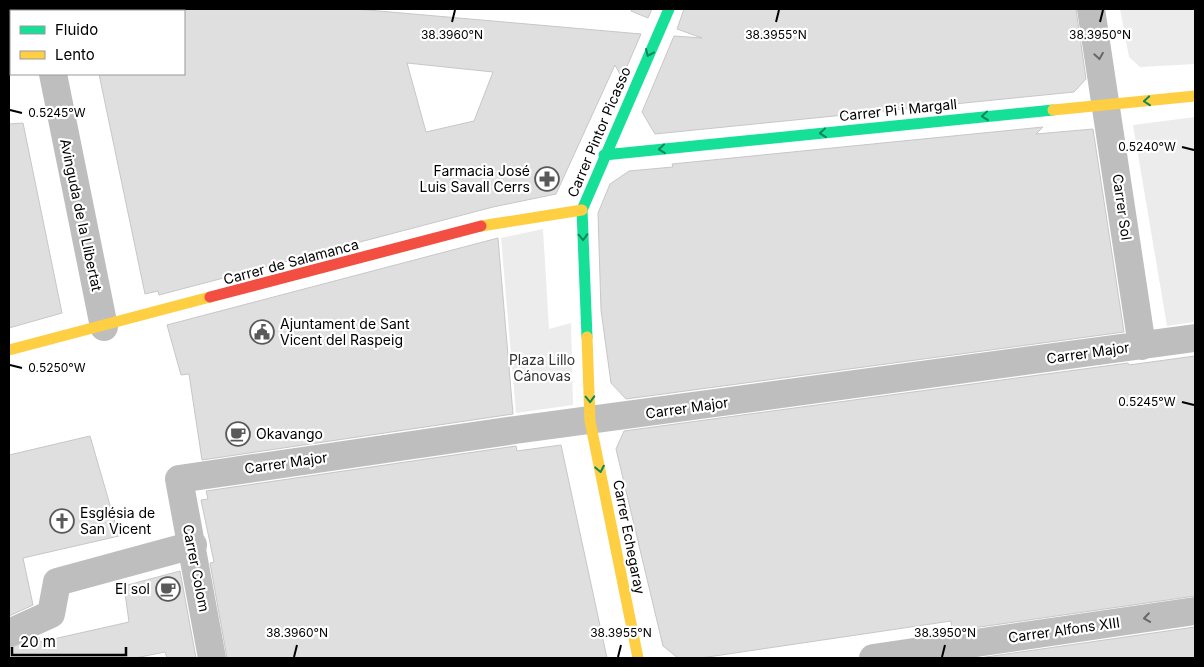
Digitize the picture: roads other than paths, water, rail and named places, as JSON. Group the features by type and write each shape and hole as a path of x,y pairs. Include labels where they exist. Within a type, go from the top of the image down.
{"street":[{"name":"Carrer Pintor Picasso","path":"590,421 582,210 604,155 669,9"},
{"name":"Carrer Sol","path":"1092,9 1142,346"},
{"name":"Avinguda de la Llibertat","path":"52,75 104,327"},
{"name":"Carrer Pi i Margall","path":"604,155 1195,96"},
{"name":"Carrer de Salamanca","path":"9,350 104,327 497,222 582,210"},
{"name":"Carrer Major","path":"179,479 515,430 1195,338"},
{"name":"Carrer Echegaray","path":"590,421 638,658"},
{"name":"Carrer Colom","path":"179,479 193,545 212,658"},
{"path":"9,633 51,614 57,582 193,545"},
{"name":"Carrer Alfons XIII","path":"873,658 1195,611"}],"place":[{"name":"Farmacia José Luis Savall Cerrs","path":"547,179"},
{"name":"Ajuntament de Sant Vicent del Raspeig","path":"262,332"},
{"name":"Okavango","path":"238,434"},
{"name":"Església de San Vicent","path":"62,521"},
{"name":"El sol","path":"168,589"}],"park label":[{"name":"Plaza Lillo Cánovas","path":"542,368"}]}
